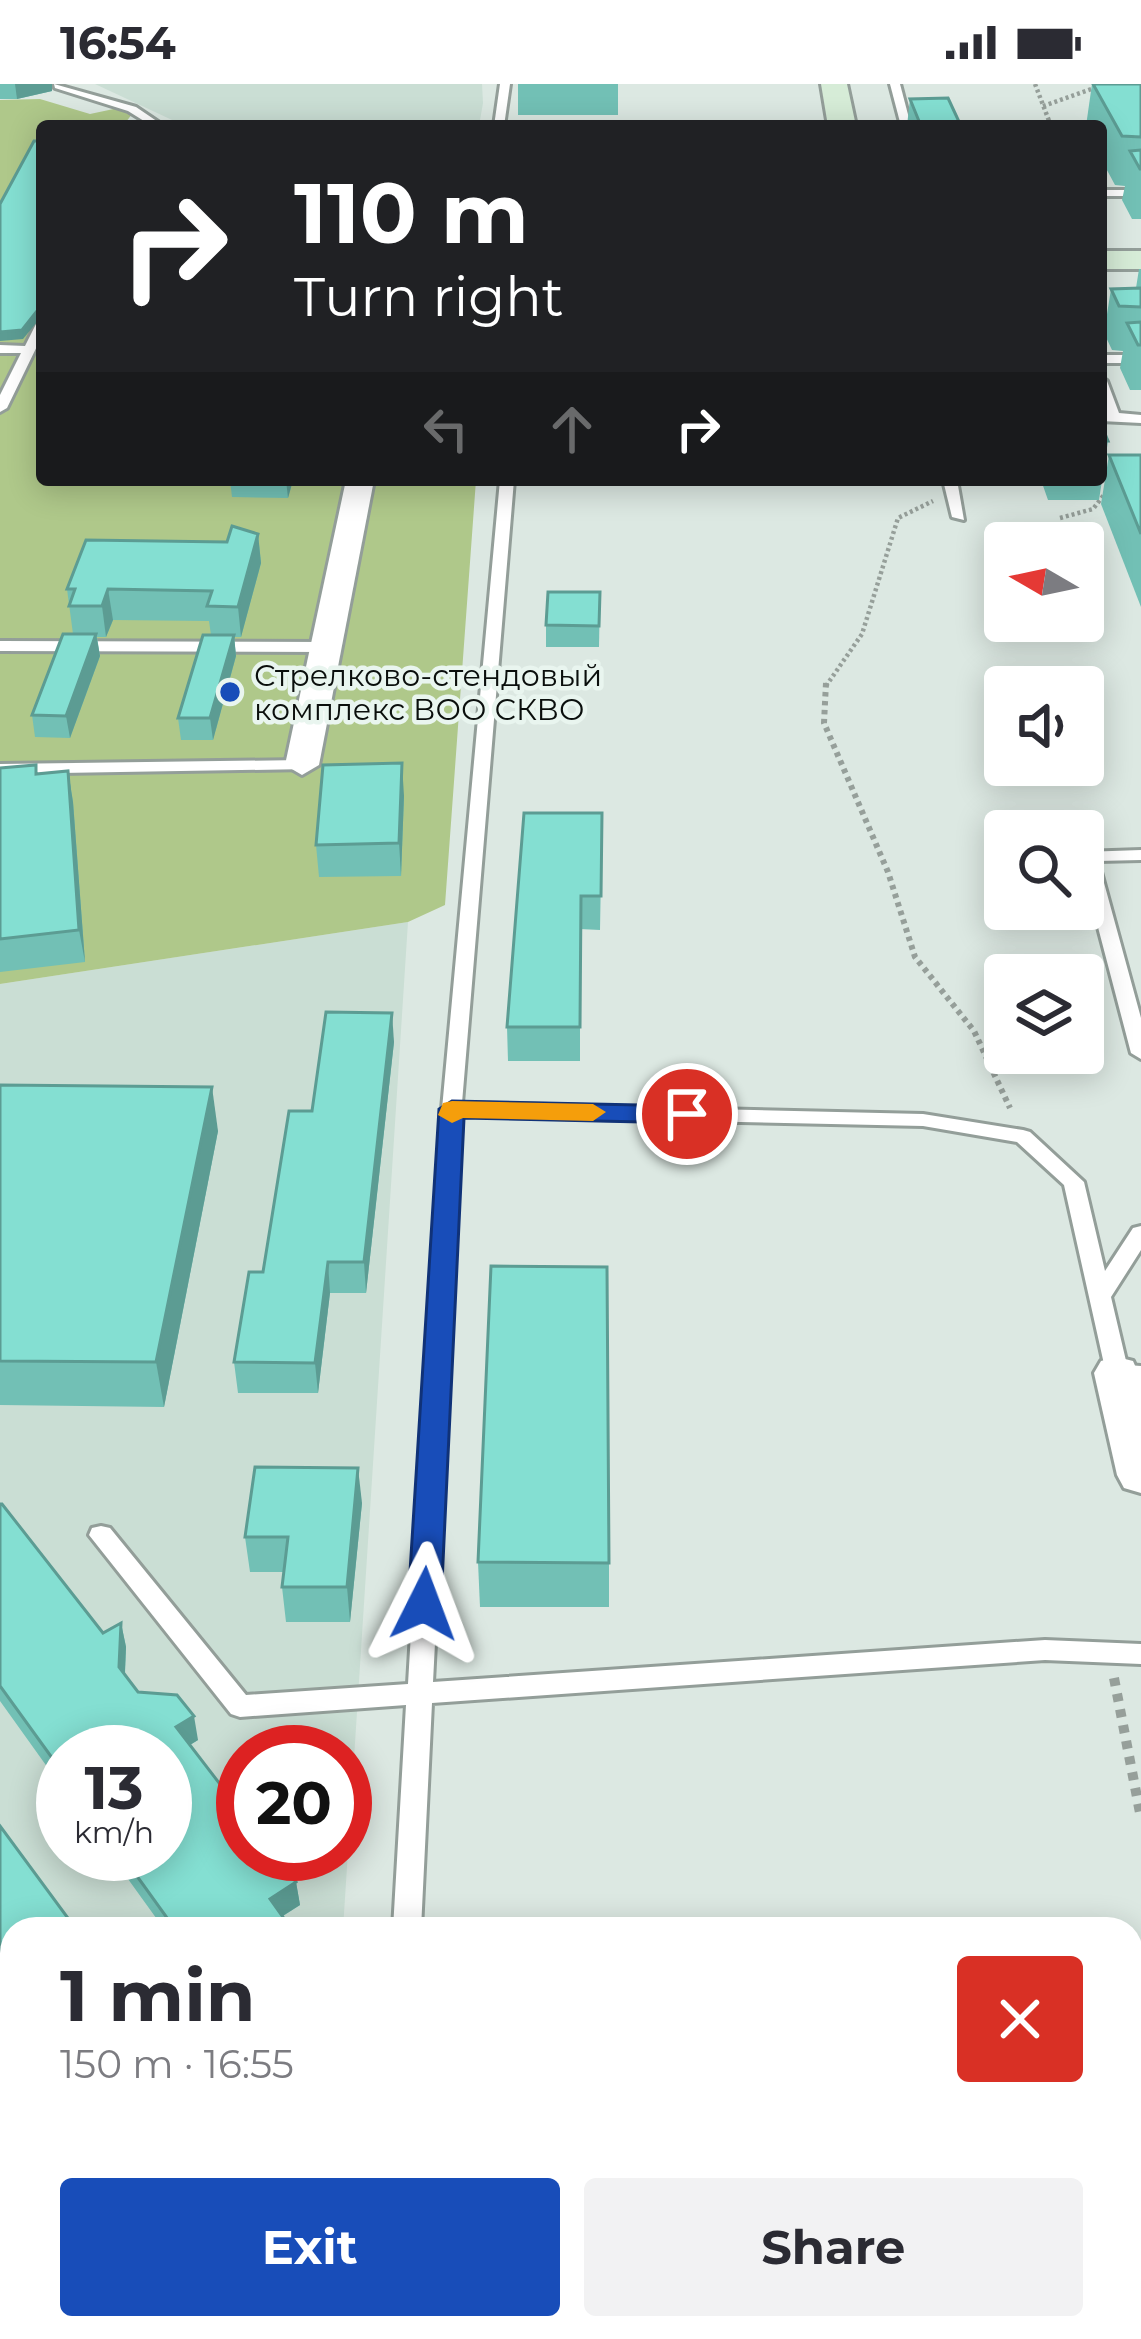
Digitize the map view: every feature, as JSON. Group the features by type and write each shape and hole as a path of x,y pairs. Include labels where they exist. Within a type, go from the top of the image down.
{"main road":[{"path":"834,84 841,120"},
{"path":"1107,260 1141,260"},
{"path":"1107,287 1141,287"}],"street":[{"path":"302,765 359,486"},
{"path":"1129,1373 1141,1475"}],"lane":[{"path":"500,120 505,84"},
{"path":"895,84 904,120"},
{"path":"58,86 132,109 149,120"},
{"path":"1107,180 1117,193"},
{"path":"1107,193 1141,193"},
{"path":"0,408 36,336"},
{"path":"0,349 29,350"},
{"path":"1107,359 1141,358"},
{"path":"1108,417 1141,419"},
{"path":"408,1917 452,1109 506,486"},
{"path":"951,486 959,517"},
{"path":"0,646 327,647"},
{"path":"0,770 302,765"},
{"path":"1141,855 1088,856 1141,1053"},
{"path":"452,1109 923,1120 1023,1137 1074,1182 1102,1293 1129,1373"},
{"path":"1102,1293 1141,1233"},
{"path":"101,1535 240,1706 1045,1650 1141,1654"}],"path":[{"path":"1035,84 1049,120"},
{"path":"1043,106 1106,84"},
{"path":"1060,518 1093,509 1120,480"},
{"path":"951,486 898,518 862,634 826,682 824,723 888,872 915,957 974,1031 1023,1137"},
{"path":"1109,1653 1141,1818"}],"shaded area":[{"path":"95,84 482,84 480,120 172,120"},
{"path":"408,922 356,1725 216,1725 216,1881 346,1881 344,1917 0,1917 0,984"}],"green space":[{"name":"Стрелково-стендовый комплекс ВОО СКВО","path":"40,99 90,114 123,107 132,114 128,120 36,120 36,486 476,486 445,905 408,922 0,984 0,100"}],"building":[{"path":"1093,84 1141,84 1141,137 1122,136"},
{"path":"948,98 958,120 919,120 910,99"},
{"path":"36,141 36,312 22,330 0,332 0,204"},
{"path":"1141,150 1141,169 1140,169 1130,151"},
{"path":"1141,288 1141,307 1119,306 1111,289"},
{"path":"1141,322 1141,345 1138,345 1127,323"},
{"path":"1109,455 1141,455 1141,534"},
{"path":"232,526 258,534 238,607 207,606 212,591 108,589 102,606 69,606 75,589 67,589 86,540 227,542"},
{"path":"548,592 600,592 599,626 546,625"},
{"path":"63,634 96,634 66,716 32,715"},
{"path":"203,635 234,635 210,718 178,718"},
{"path":"402,763 399,843 316,845 323,765"},
{"path":"36,765 36,774 68,771 79,930 0,939 0,768"},
{"path":"524,813 602,813 601,896 581,896 580,1027 507,1027"},
{"path":"326,1012 392,1013 364,1262 328,1262 315,1363 234,1362 249,1272 263,1272 289,1111 312,1111"},
{"path":"0,1085 212,1087 156,1362 0,1361"},
{"path":"491,1266 607,1267 609,1563 478,1562"},
{"path":"255,1467 358,1468 347,1587 282,1587 288,1537 245,1537"},
{"path":"0,1504 103,1633 121,1623 119,1667 138,1692 177,1695 194,1716 179,1725 36,1725 36,1736 0,1686"},
{"path":"192,1748 216,1779 216,1881 296,1882 270,1899 283,1917 166,1917 140,1881 192,1881"},
{"path":"0,1826 36,1881 67,1917 0,1917"}],"slow traffic":[{"path":"452,1115 452,1109 593,1112"}],"place":[{"name":"Стрелково-стендовый комплекс ВОО СКВО","path":"230,692"}],"route":[{"path":"424,1604 452,1109 687,1114"}]}
